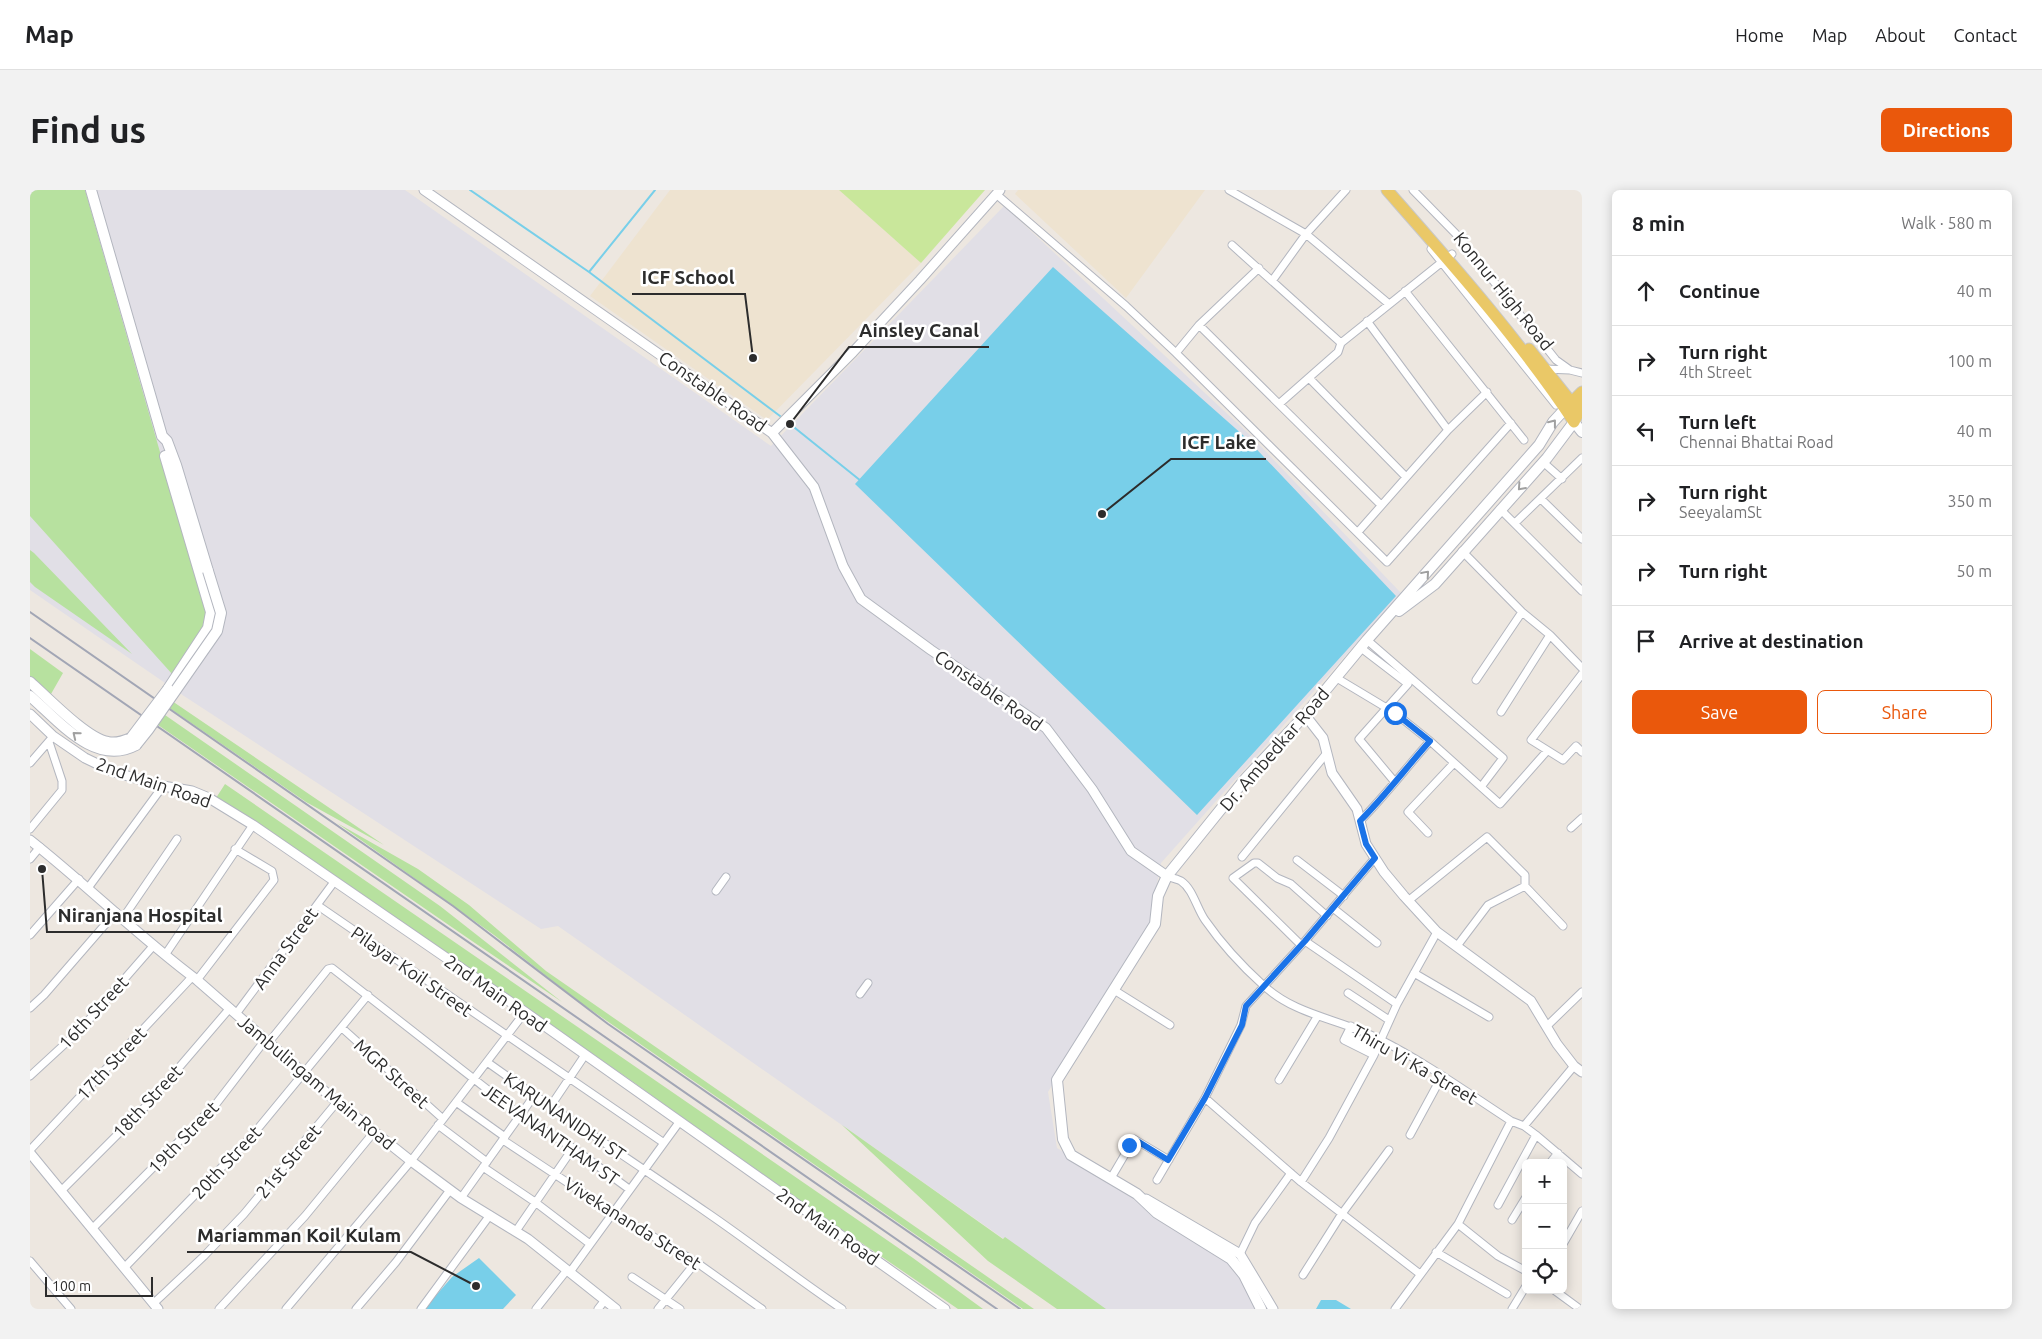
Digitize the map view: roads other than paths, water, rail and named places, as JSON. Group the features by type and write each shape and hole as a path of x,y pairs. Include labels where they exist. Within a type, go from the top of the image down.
{"main road":[{"path":"91,190 211,612 210,622 134,742"},
{"path":"1387,190 1447,258 1573,410 1582,392"},
{"name":"Konnur High Road","path":"1396,190 1447,258 1545,369 1573,410 1582,432"},
{"name":"Dr. Ambedkar Road","path":"1261,1309 1244,1275 1231,1259 1157,1213 1137,1194 1071,1155 1062,1139 1057,1080 1155,924 1158,896 1167,876 1246,778 1305,715 1335,677 1533,451 1553,422 1573,410"},
{"name":"Dr. Ambedkar Road","path":"1382,624 1435,584 1462,551 1542,464 1573,410"},
{"path":"30,696 77,737 93,747 112,752 127,750 148,730 217,631 220,613 176,464 167,441 162,436"},
{"path":"30,682 61,710 98,739 108,742 134,742"}],"street":[{"name":"Constable Road","path":"424,190 772,433 814,487 843,566 861,600 1046,728 1092,789 1131,850 1167,876"},
{"path":"1229,190 1306,234 1389,304"},
{"path":"1272,281 1306,234 1346,190"},
{"path":"1279,404 1338,352 1341,343 1447,258 1382,190"},
{"path":"1413,190 1456,234 1556,360 1570,370"},
{"path":"772,433 920,280 998,192 1126,306 1387,562 1511,423"},
{"path":"1232,245 1341,343"},
{"path":"1176,354 1199,325 1259,268"},
{"path":"1405,292 1524,440"},
{"path":"1367,321 1448,430"},
{"path":"1199,325 1381,505"},
{"path":"1545,369 1570,370 1582,373"},
{"path":"1309,378 1406,477"},
{"path":"1358,532 1448,430 1487,392"},
{"path":"1533,451 1542,464 1562,479"},
{"path":"1515,523 1582,458"},
{"path":"1541,499 1582,538"},
{"path":"1500,509 1581,589"},
{"path":"1462,551 1522,612 1550,635 1582,668"},
{"path":"1476,680 1522,612"},
{"path":"1501,712 1550,635"},
{"path":"1364,644 1408,684 1359,739 1394,781"},
{"path":"1364,644 1503,758 1481,787"},
{"path":"1582,674 1531,740 1563,760 1576,746 1582,752"},
{"path":"1335,677 1395,713 1430,741 1500,804 1547,751"},
{"name":"2nd Main Road","path":"30,714 51,739 84,758 114,772 163,786 192,791 209,798 253,825 525,1012 945,1309"},
{"path":"1305,715 1323,738 1332,773 1357,809 1366,844 1408,901 1438,932 1531,1001 1574,1066 1582,1072"},
{"path":"30,763 51,739"},
{"path":"30,829 63,787 51,739"},
{"path":"1360,821 1383,798 1394,781 1430,741"},
{"path":"1242,857 1326,754"},
{"path":"1428,833 1408,812 1454,763"},
{"path":"88,888 163,786"},
{"path":"1571,828 1582,818"},
{"path":"165,955 253,825"},
{"path":"1408,901 1487,837 1525,875 1525,886 1563,926"},
{"path":"30,1008 120,915 177,838"},
{"name":"Jambulingam Main Road","path":"30,840 79,879 337,1102 411,1162 462,1198 516,1231 616,1309"},
{"path":"30,859 40,847"},
{"name":"17th Street","path":"31,1156 195,978 274,880 272,871 236,849"},
{"path":"1157,1180 1205,1098 1242,1025 1246,1006 1328,916 1375,858"},
{"path":"1296,860 1344,896"},
{"path":"1328,916 1291,884 1278,878 1258,863 1254,863 1233,878 1303,943 1398,1004"},
{"name":"Thiru Vi Ka Street","path":"1167,876 1182,882 1204,919 1224,944 1263,986 1286,1003 1317,1016 1351,1026 1380,1039 1442,1076 1511,1121 1524,1126 1582,1174"},
{"path":"716,891 726,877"},
{"path":"30,936 79,879"},
{"name":"Anna Street","path":"233,1011 334,882"},
{"path":"1456,946 1488,905 1525,886"},
{"name":"Pilayar Koil Street","path":"317,905 568,1079 664,1143"},
{"path":"1334,908 1376,943"},
{"path":"1301,1182 1329,1138 1376,1052 1389,1020 1438,932"},
{"name":"16th Street","path":"30,1076 80,1030 154,945"},
{"name":"19th Street","path":"92,1228 216,1104 329,968 332,968 368,995"},
{"path":"1414,973 1489,1017"},
{"path":"860,994 868,983"},
{"path":"1114,990 1170,1025"},
{"path":"1547,1026 1582,992"},
{"path":"1348,993 1389,1020"},
{"name":"20th Street","path":"124,1268 251,1137 368,995"},
{"name":"JEEVANANTHAM ST","path":"368,995 473,1080 520,1115 573,1148 629,1189"},
{"name":"18th Street","path":"61,1191 146,1106 233,1011"},
{"path":"286,1309 411,1162 525,1012"},
{"path":"1279,1080 1317,1016"},
{"path":"1351,1026 1344,1040 1376,1052"},
{"name":"MGR Street","path":"342,1028 485,1165 590,1244"},
{"path":"550,1107 585,1055"},
{"name":"KARUNANIDHI ST","path":"486,1062 710,1215 842,1309"},
{"path":"1524,1126 1574,1066"},
{"path":"1410,1135 1442,1076"},
{"path":"462,1198 534,1096"},
{"path":"1205,1098 1341,1215 1420,1274"},
{"name":"21st Street","path":"156,1306 244,1214 337,1102"},
{"name":"Vivekananda Street","path":"456,1102 504,1138 612,1212 696,1262 762,1309"},
{"path":"536,1309 590,1244 680,1121"},
{"path":"1395,1309 1458,1224 1511,1121"},
{"path":"220,1309 305,1216 374,1132"},
{"path":"1498,1205 1536,1135"},
{"path":"1111,1178 1134,1139 1168,1160"},
{"path":"516,1231 573,1148"},
{"path":"1303,1274 1341,1215 1389,1150"},
{"path":"1553,1159 1558,1153"},
{"path":"31,1156 156,1306"},
{"path":"1240,1254 1255,1223 1291,1173"},
{"path":"356,1309 396,1262 450,1190"},
{"path":"1137,1194 1240,1254 1273,1309"},
{"path":"1512,1220 1522,1204"},
{"path":"1567,1237 1582,1211"},
{"path":"420,1309 490,1215"},
{"path":"1458,1224 1498,1256 1522,1270"},
{"path":"1436,1252 1508,1294"},
{"path":"30,1261 71,1309"},
{"path":"658,1309 696,1262"},
{"path":"632,1277 680,1309"},
{"path":"1512,1309 1522,1293"},
{"path":"1559,1294 1580,1309"},
{"path":"598,1309 605,1300"}],"water":[{"path":"1053,267 1244,436 1396,596 1197,815 855,484"},
{"path":"479,1258 516,1295 503,1309 424,1309 452,1277"},
{"path":"1321,1300 1336,1300 1351,1309 1316,1309"}],"waterway":[{"path":"470,190 589,272 780,416"},
{"path":"589,272 655,190"},
{"path":"790,424 861,481"}],"railway":[{"path":"30,612 453,906 608,1024 1020,1309"},
{"path":"30,638 997,1309"}],"place":[{"name":"ICF School","path":"753,358"},
{"name":"Ainsley Canal","path":"790,424"},
{"name":"ICF Lake","path":"1102,514"},
{"name":"Niranjana Hospital","path":"42,869"},
{"name":"Mariamman Koil Kulam","path":"476,1286"}]}
